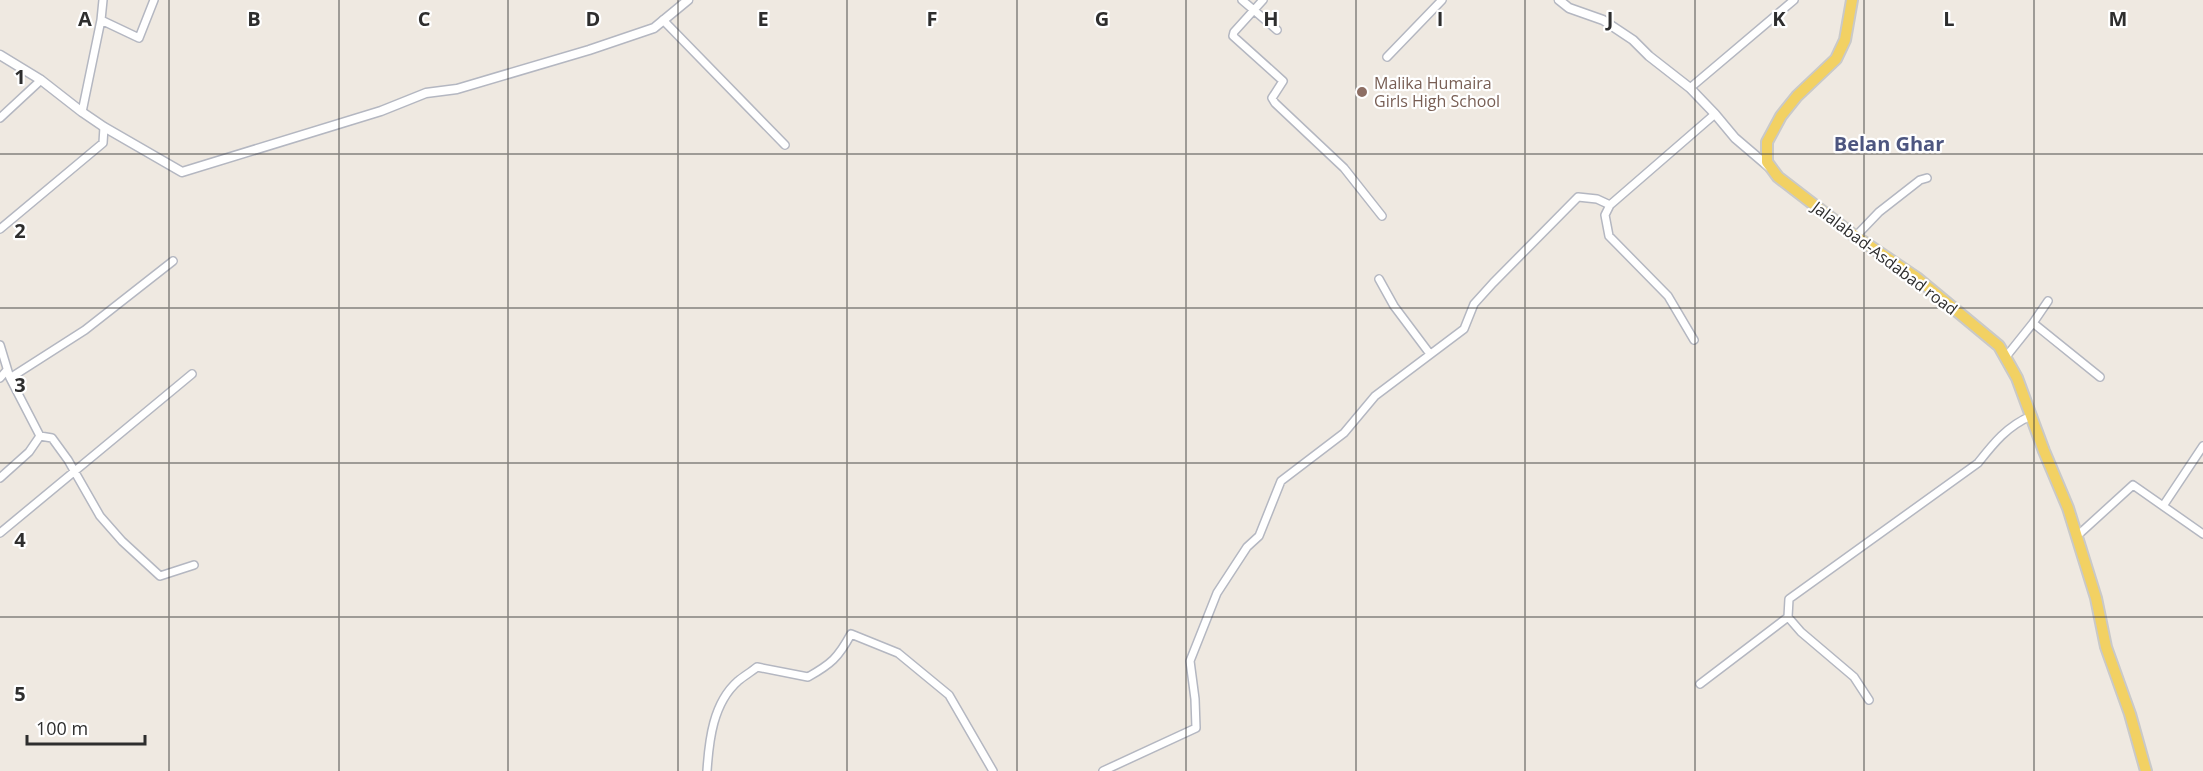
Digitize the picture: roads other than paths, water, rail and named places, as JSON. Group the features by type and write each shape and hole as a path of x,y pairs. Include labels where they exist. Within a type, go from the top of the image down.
{"main road":[{"path":"1772,169 1767,162 1767,142 1786,109 1836,59 1845,40 1852,0"},
{"name":"Jalalabad-Asdabad road","path":"1772,169 1778,177 1856,236 1917,278 1999,346 2017,378 2068,508 2096,598 2106,647 2130,714 2146,771"}],"street":[{"path":"82,112 103,0"},
{"path":"101,20 139,38 154,0"},
{"path":"0,55 41,80 104,127 182,172 381,111 426,93 457,89 589,51 654,27 688,0"},
{"path":"1242,0 1276,30"},
{"path":"1263,0 1233,36 1283,81 1272,98 1344,168 1382,216"},
{"path":"1387,57 1442,0"},
{"path":"1560,0 1569,8 1603,20 1633,40 1649,56 1690,88 1716,114 1735,138 1772,169"},
{"path":"1690,88 1794,0"},
{"path":"663,20 785,145"},
{"path":"0,118 41,80"},
{"path":"1694,340 1668,296 1609,236 1605,215 1611,205 1716,114"},
{"path":"0,229 103,143 104,127"},
{"path":"1856,236 1879,212 1920,180 1927,178"},
{"path":"1102,771 1196,728 1196,699 1190,661 1217,592 1247,547 1259,536 1281,480 1344,433 1375,396 1464,329 1474,304 1492,283 1578,197 1597,198 1611,205"},
{"path":"10,378 84,330 173,261"},
{"path":"1379,279 1394,306 1430,354"},
{"path":"2005,358 2048,301"},
{"path":"2033,323 2100,377"},
{"path":"0,345 10,378 40,436"},
{"path":"0,378 7,370"},
{"path":"0,533 192,374"},
{"path":"1869,700 1854,677 1805,636 1788,617 1789,599 1978,463 2015,422 2031,416"},
{"path":"40,436 52,438 100,516 122,541 160,576 194,566"},
{"path":"0,478 29,452 40,436"},
{"path":"2163,506 2203,446"},
{"path":"2077,536 2133,485 2203,534"},
{"path":"1700,684 1788,617"},
{"path":"706,771 708,742 720,704 737,681 757,667 808,677 830,665 851,634 898,653 949,694 993,771"}],"place":[{"name":"Malika Humaira Girls High School","path":"1362,92"}],"district":[{"name":"Belan Ghar","path":"1889,143"}]}
